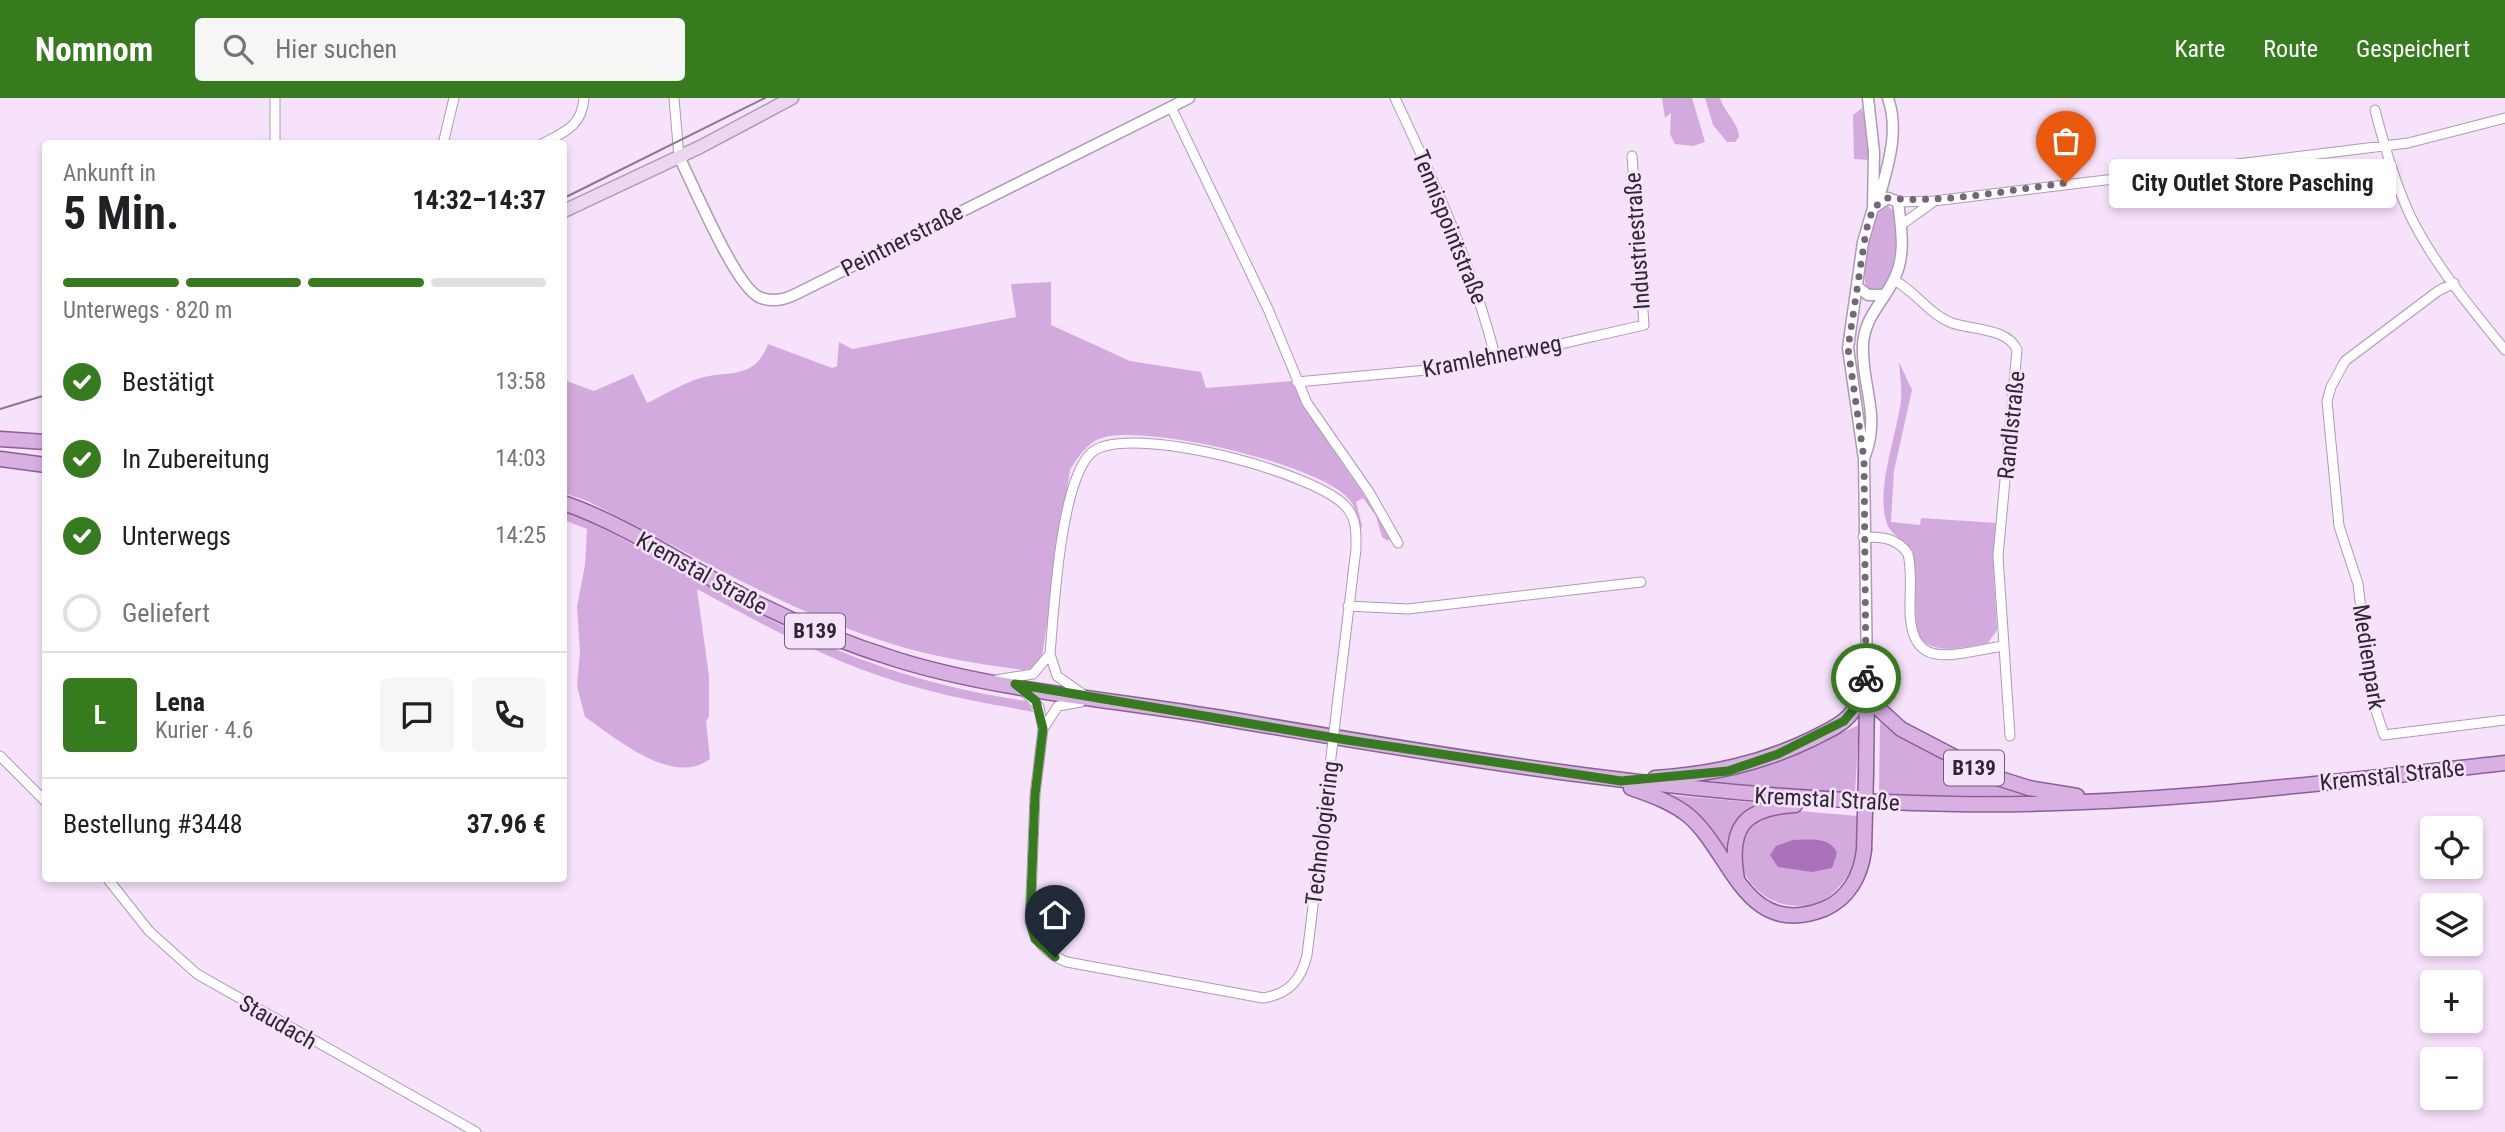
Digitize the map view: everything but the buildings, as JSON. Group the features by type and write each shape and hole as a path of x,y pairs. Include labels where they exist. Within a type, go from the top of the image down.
{"main road":[{"path":"567,210 679,157 792,98"},
{"path":"0,439 42,442"},
{"path":"0,459 42,464"},
{"name":"Kremstal Straße","path":"567,504 625,530 728,588 809,628 906,662 990,680 1614,780 1853,802 2020,804 2117,801 2470,767 2505,766"},
{"name":"B139","path":"1614,780 1662,799 1688,816 1709,838 1751,899 1768,909 1791,915 1817,912 1830,906 1849,890 1860,871 1864,850 1867,677"},
{"name":"B139","path":"1614,780 1728,771 1778,754 1844,721 1857,705 1867,677"},
{"name":"B139","path":"1867,677 1884,717 1973,768 2029,788 2117,801"},
{"path":"2399,775 2505,753"},
{"name":"B139","path":"1737,880 1734,840 1743,822 1751,815 1772,807 1853,802"}],"street":[{"path":"275,98 275,140"},
{"path":"444,140 454,98"},
{"path":"549,140 575,125 582,116 584,98"},
{"path":"674,98 679,157"},
{"name":"Peintnerstraße","path":"679,157 745,286 759,297 775,301 796,294 1189,98"},
{"name":"Tennispointstraße","path":"1395,98 1455,229 1478,290 1496,359"},
{"path":"1868,98 1876,205"},
{"path":"1867,677 1864,459 1848,348 1863,242 1889,173 1892,125 1888,98"},
{"path":"1171,107 1268,309 1307,403 1369,492 1398,542"},
{"path":"2375,110 2410,216 2454,283 2505,350"},
{"path":"1876,205 1897,200 1934,201 2408,143 2505,118"},
{"name":"Industriestraße","path":"1632,156 1644,325"},
{"path":"1864,459 1873,422 1863,342 1869,320 1894,280 1901,250 1897,200 1889,173"},
{"path":"1900,225 1934,201"},
{"name":"Randlstraße","path":"1894,280 1909,288 1947,321 2008,338 2017,349 1998,556 2010,736"},
{"name":"Medienpark","path":"2454,283 2357,350 2345,361 2331,387 2327,421 2339,526 2358,584 2371,695 2384,735 2505,720"},
{"path":"1857,286 1868,295 1884,295"},
{"name":"Kramlehnerweg","path":"1297,382 1459,368 1644,325"},
{"name":"Technologiering","path":"1015,684 1036,701 1043,729 1035,795 1030,922 1035,939 1045,951 1067,962 1263,998 1288,990 1304,969 1307,956 1356,530 1347,508 1338,499 1300,481 1214,453 1152,444 1115,443 1090,454 1072,489 1058,577 1050,654"},
{"path":"1863,537 1888,538 1904,548 1908,554 1910,633 1919,648 1934,654 1945,654 2004,646"},
{"path":"1348,606 1408,609 1641,582"},
{"path":"990,680 1033,674 1050,654"},
{"path":"1050,654 1056,676 1086,696"},
{"path":"1043,729 1058,706 1105,699"},
{"path":"0,757 26,779 42,797"},
{"name":"Staudach","path":"110,882 149,931 197,974 476,1132"}],"shaded area":[{"path":"1662,98 1692,98 1705,142 1693,146 1675,144 1670,134 1671,113 1665,118"},
{"path":"1705,98 1720,98 1738,132 1739,137 1735,142 1727,142 1713,125"},
{"path":"1862,108 1869,138 1869,160 1854,159 1853,115"},
{"path":"1887,205 1894,212 1894,262 1881,289 1872,290 1866,286 1865,257 1879,209"},
{"path":"1051,282 1051,325 1130,361 1201,372 1206,388 1293,381 1315,422 1391,537 1388,541 1382,537 1376,516 1363,498 1356,502 1362,525 1359,537 1355,511 1347,497 1329,484 1268,460 1193,442 1158,437 1127,435 1099,439 1084,450 1070,470 1042,657 1033,668 1023,670 924,653 813,615 587,501 567,494 567,381 594,391 633,374 647,403 693,380 744,371 758,362 768,344 832,368 837,366 839,342 852,349 1016,317 1011,284"},
{"path":"1899,362 1912,390 1894,471 1891,522 1920,525 1921,518 1998,523 1994,577 1997,630 1988,643 1939,648 1923,641 1916,633 1914,556 1908,546 1889,528 1884,511 1885,479 1901,400"},
{"path":"567,512 616,535 767,618 829,647 926,680 1026,701 1034,712 937,693 893,681 835,659 779,633 697,589 709,676 709,717 706,721 710,759 695,766 663,764 629,747 585,717 577,686 580,651 577,607 585,565 587,529 567,521"},
{"path":"1880,722 1915,743 2046,796 1879,795"},
{"path":"1859,725 1855,794 1696,780 1730,775 1766,765"},
{"path":"1668,795 1760,803 1745,812 1734,824 1728,838 1727,856 1702,821"},
{"path":"1799,811 1857,816 1856,852 1847,876 1829,896 1818,902 1795,906 1775,901 1758,891 1746,876 1740,859 1740,842 1749,826 1767,814"},
{"path":"1793,840 1818,840 1829,844 1837,853 1832,868 1812,872 1778,867 1770,855 1776,846"}],"tram line":[{"path":"567,197 765,98"},
{"path":"0,409 42,396"}],"way so far":[{"path":"1866,678 1864,459 1848,348 1863,242 1873,208 1878,202 1888,198 1898,202 1934,201 2066,183"}],"place":[{"name":"City Outlet Store Pasching","path":"2066,183"}],"route":[{"path":"1055,957 1045,951 1035,939 1030,922 1035,795 1043,729 1041,713 1036,701 1015,684 1347,740 1621,781 1728,771 1764,760 1844,721 1857,705 1866,678"}]}
